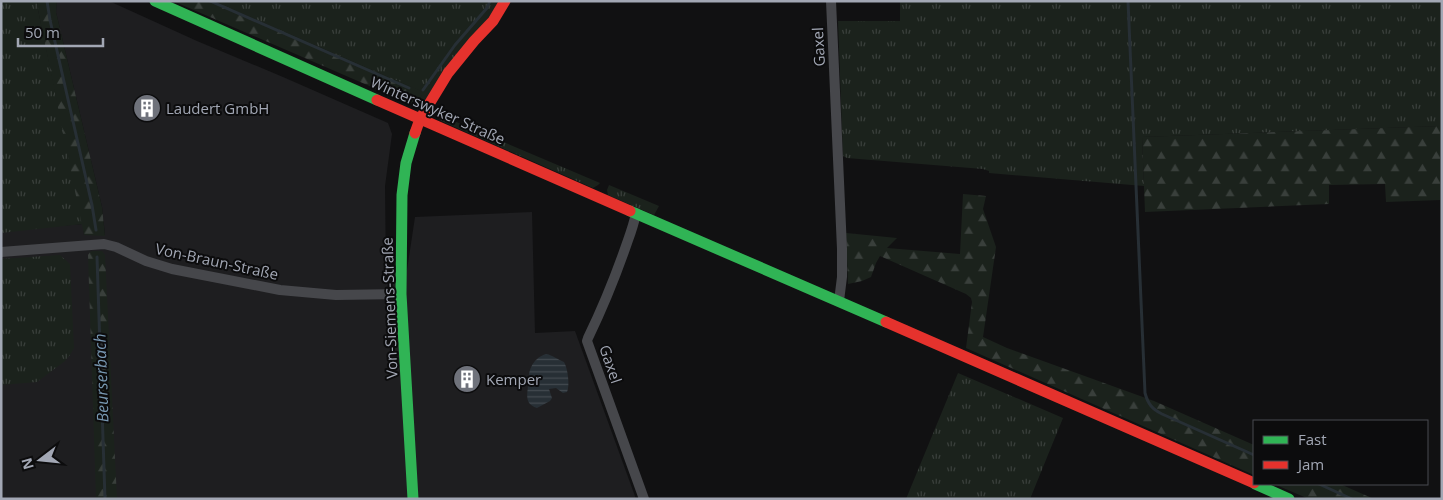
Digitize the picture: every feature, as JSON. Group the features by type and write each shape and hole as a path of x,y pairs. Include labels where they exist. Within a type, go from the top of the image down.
{"street":[{"name":"Winterswyker Straße","path":"155,1 420,119 1253,483"},
{"name":"Von-Siemens-Straße","path":"413,499 401,294 402,195 406,163 420,119 448,73 493,21 505,1"},
{"name":"Gaxel","path":"831,1 842,249 842,277 839,301"},
{"name":"Gaxel","path":"636,213 634,226 624,254 587,341 644,499"},
{"name":"Von-Braun-Straße","path":"1,252 104,244 172,270 280,290 336,295 401,294"},
{"name":"Winterswyker Straße","path":"1257,485 1289,499"}],"shaded area":[{"path":"57,1 109,1 388,123 392,134 385,186 386,274 407,270 415,217 532,212 535,333 575,331 636,499 1,499 1,231 83,224 84,235 105,235 102,207 56,12"},
{"path":"546,354 564,362 568,389 567,392 563,393 556,388 549,389 552,398 537,408 530,404 528,399 529,376 531,367 537,359"}],"green space":[{"path":"1,1 38,1 37,5 83,224 1,233"},
{"path":"38,1 57,1 56,12 102,207 105,236 84,235 37,5"},
{"path":"173,1 213,1 424,92 417,101 411,104"},
{"path":"213,1 501,1 422,104 418,106 415,104 419,101 423,92"},
{"path":"900,1 1440,1 1440,126 1142,137 1144,186 989,173 989,171 983,169 847,158 843,156 838,21 900,21"},
{"path":"436,112 600,183 593,188 441,121"},
{"path":"1440,126 1440,200 1386,202 1385,184 1329,185 1329,204 1145,212 1142,137"},
{"path":"609,185 659,206 654,215 608,195"},
{"path":"963,194 986,196 983,209 996,247 983,337 1007,348 1154,401 1253,445 1253,475 966,348 972,302 971,298 966,294 880,256 871,277 848,284 846,233 897,238 887,248 960,254"},
{"path":"92,251 102,251 105,255 117,499 96,499 88,255"},
{"path":"60,255 70,264 74,348 65,361 37,382 1,385 1,259"},
{"path":"958,373 1063,418 1030,499 906,499"},
{"path":"1276,485 1342,485 1374,499 1309,499"}],"waterway":[{"name":"Beurserbach","path":"47,1 96,230"},
{"path":"210,1 409,88"},
{"path":"423,90 455,45 487,8 490,1"},
{"path":"1128,1 1145,393 1151,406 1159,412 1253,455"},
{"name":"Beurserbach","path":"97,257 105,499"},
{"path":"1321,485 1352,499"}],"traffic: fast":[{"path":"155,1 377,100"},
{"path":"413,499 401,294 402,195 406,163 415,133"},
{"path":"630,211 886,322"},
{"path":"1257,485 1289,499"}],"traffic: jam":[{"path":"415,133 420,119 448,73 493,21 505,1"},
{"path":"377,100 630,211"},
{"path":"886,322 1253,483"}],"place":[{"name":"Laudert GmbH","path":"147,108"},
{"name":"Kemper","path":"467,379"}]}
